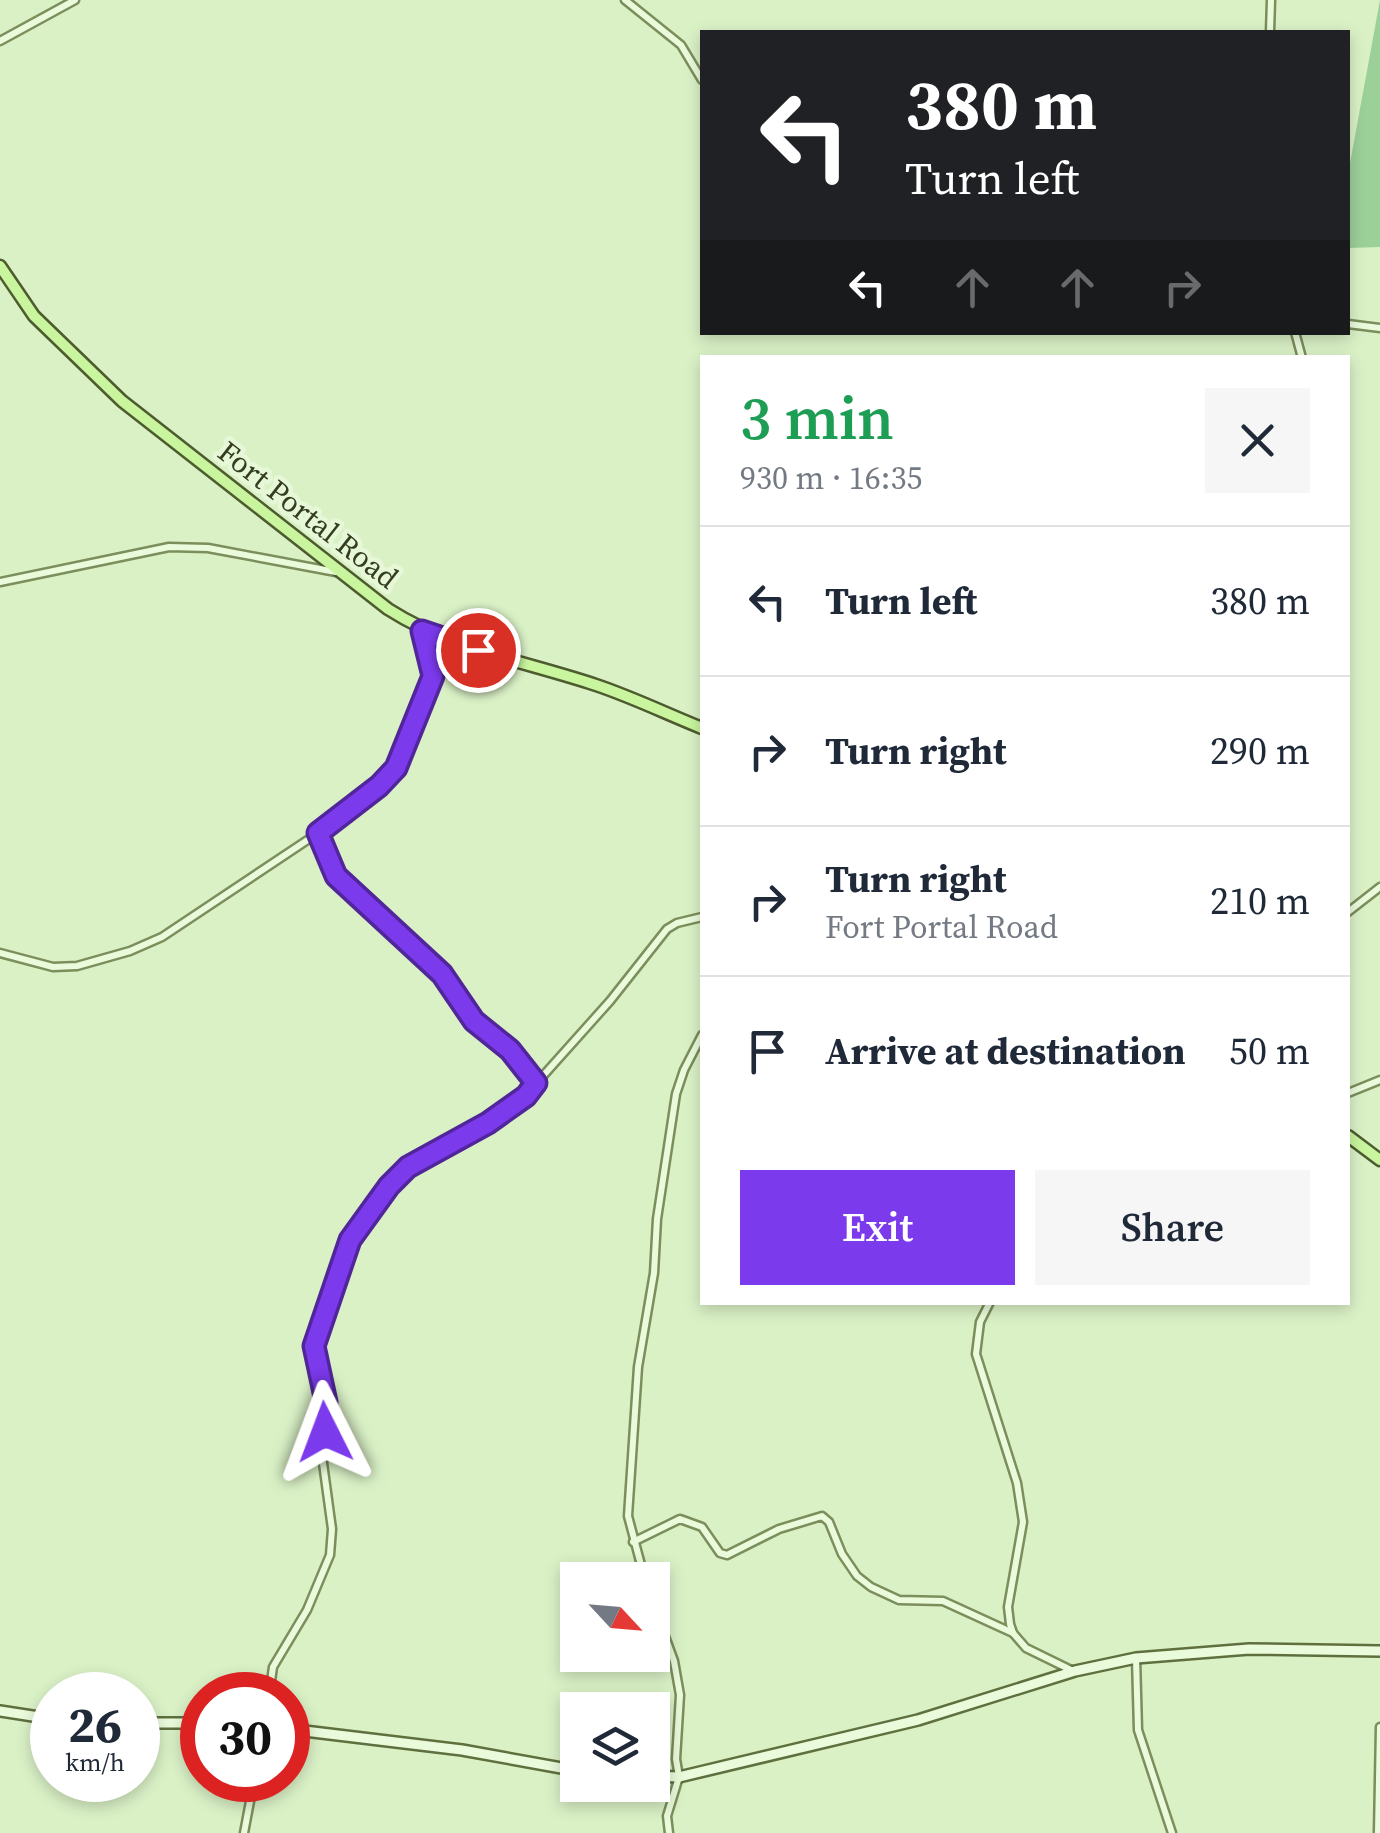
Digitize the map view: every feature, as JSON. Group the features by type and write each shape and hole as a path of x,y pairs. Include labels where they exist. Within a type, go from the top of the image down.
{"main road":[{"name":"Fort Portal Road","path":"0,266 34,316 122,401 342,574 422,631 601,686 700,727"},
{"path":"1350,1138 1380,1160"}],"street":[{"path":"0,41 75,0"},
{"path":"625,0 681,45 700,77"},
{"path":"1270,30 1271,0"},
{"path":"1350,324 1380,328"},
{"path":"0,582 169,547 208,548 342,574"},
{"path":"0,953 53,967 77,966 130,951 162,938 318,833 396,768 433,676 422,631"},
{"path":"318,833 336,876 442,974 474,1021 510,1050 536,1083"},
{"path":"1350,910 1380,887"},
{"path":"272,1672 307,1610 330,1555 332,1529 323,1463 326,1402 314,1346 344,1252 389,1186 408,1167 488,1123 526,1096 667,929 700,917"},
{"path":"639,1562 628,1504 638,1367 676,1094 700,1039"},
{"path":"1350,1092 1380,1080"},
{"path":"988,1305 980,1322 976,1354 1017,1482 1023,1522 1008,1606 1013,1633"},
{"path":"633,1542 680,1519 702,1526 720,1553 727,1555 779,1529 822,1516 829,1522 842,1554 871,1588 899,1600 943,1600 1013,1633 1026,1648 1074,1672"},
{"path":"670,1777 918,1720 1074,1672 1136,1658 1250,1649 1380,1651"},
{"path":"669,1833 668,1816 679,1777 679,1678 670,1652"},
{"path":"1136,1658 1138,1730 1172,1833"},
{"path":"0,1711 30,1716"},
{"path":"1378,1833 1380,1727"},
{"path":"310,1732 462,1750 560,1768"},
{"path":"244,1833 250,1802"}],"green space":[{"path":"1380,0 1380,247 1350,248 1350,163"}],"route":[{"path":"325,1432 325,1390 314,1346 350,1240 389,1186 408,1167 488,1123 526,1096 536,1083 510,1050 474,1021 426,957 397,936 336,876 318,833 396,768 433,676 422,631 478,650"}]}
